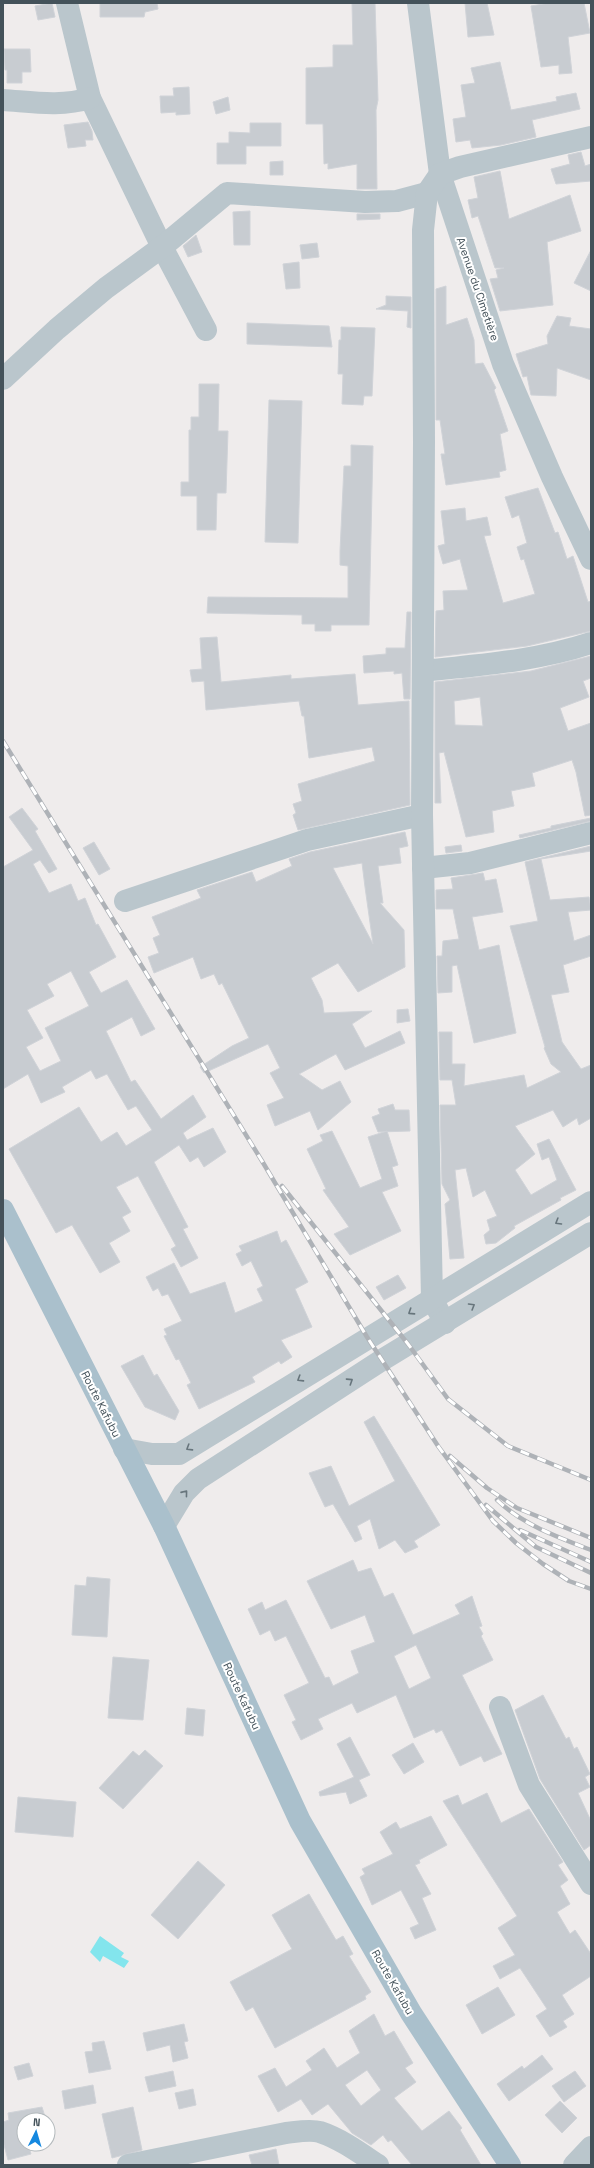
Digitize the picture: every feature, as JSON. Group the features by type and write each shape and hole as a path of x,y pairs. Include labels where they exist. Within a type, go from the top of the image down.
{"main road":[{"name":"Route Kafubu","path":"3,1210 164,1526 300,1821 411,2013 510,2165"}],"street":[{"path":"68,3 90,98 162,247 206,330"},
{"name":"Avenue du Cimetière","path":"418,3 440,174 503,364 552,477 591,559"},
{"path":"3,100 56,104 73,103 90,98"},
{"path":"444,1323 432,1299 422,815 424,449 423,230 427,193 440,174 460,167 591,137"},
{"path":"3,379 57,329 106,288 162,247 227,193 364,202 397,201 427,193"},
{"path":"423,671 546,656 591,644"},
{"path":"125,901 307,840 422,815"},
{"path":"423,868 470,863 591,833"},
{"path":"124,1449 152,1454 179,1454 591,1202"},
{"path":"164,1526 184,1493 198,1479 382,1360 591,1233"},
{"path":"500,1707 529,1785 591,1884"},
{"path":"128,2165 286,2133 310,2131 320,2132 358,2151 378,2165"},
{"path":"574,2165 591,2147"}],"water":[{"path":"100,1936 124,1953 121,1957 129,1961 124,1968 103,1956 100,1962 90,1952"}],"building":[{"path":"52,3 55,17 38,20 35,6"},
{"path":"100,3 157,3 158,9 145,12 144,17 100,17"},
{"path":"352,3 375,3 378,100 376,110 377,189 357,189 357,164 328,169 328,163 324,164 323,124 306,124 306,68 333,67 333,45 353,45"},
{"path":"465,3 487,3 494,35 468,37"},
{"path":"549,3 584,3 590,33 568,37 572,73 559,74 559,65 541,67 531,6"},
{"path":"4,49 30,49 31,72 22,72 22,83 7,83"},
{"path":"500,62 511,110 557,101 556,97 576,93 580,109 532,120 536,137 501,145 472,148 470,140 456,142 453,119 466,117 461,85 475,83 471,68"},
{"path":"189,87 190,114 176,115 176,112 161,113 160,96 174,96 173,88"},
{"path":"228,97 230,110 216,114 213,102"},
{"path":"88,122 92,131 93,140 85,140 86,146 68,148 64,125"},
{"path":"250,123 281,123 281,146 246,146 246,164 217,164 217,143 229,143 229,132 250,133"},
{"path":"581,152 585,166 591,164 591,181 556,184 551,169 570,164 568,155"},
{"path":"283,161 283,175 270,175 270,162"},
{"path":"500,171 509,219 570,195 581,231 547,242 553,305 500,311 490,279 498,278 496,270 504,268 495,268 478,216 472,218 468,200 478,198 474,177"},
{"path":"250,211 250,245 234,245 233,212"},
{"path":"357,214 380,214 380,219 357,220"},
{"path":"196,235 202,252 188,257 183,246"},
{"path":"317,243 319,257 302,259 300,245"},
{"path":"591,250 591,291 574,283"},
{"path":"299,262 300,288 286,289 283,264"},
{"path":"446,286 446,325 467,318 474,340 475,364 483,363 496,388 494,390 508,431 500,434 506,470 499,472 500,477 446,485 441,454 445,454 440,420 436,420 436,289"},
{"path":"386,296 411,297 411,328 407,327 408,311 376,309 386,305"},
{"path":"557,316 571,318 569,326 591,329 591,380 557,368 556,396 531,395 527,376 523,377 516,354 548,344 547,336"},
{"path":"247,323 329,326 332,347 247,344"},
{"path":"341,327 375,328 372,396 364,396 363,405 342,404 343,374 338,374"},
{"path":"199,384 219,384 218,431 228,431 226,493 217,493 216,530 197,530 197,496 181,496 181,482 189,482 189,430 191,430 191,417 199,417"},
{"path":"269,400 302,401 298,543 265,542"},
{"path":"351,445 373,446 369,625 331,625 331,631 315,631 315,624 302,624 302,615 207,613 208,597 348,598 348,566 340,565 340,551 344,466 351,466"},
{"path":"538,488 555,533 558,532 567,559 573,556 588,602 591,601 591,631 527,646 435,657 436,611 444,610 443,591 468,590 460,559 443,564 438,546 445,544 441,511 465,508 466,521 487,517 491,535 484,536 503,603 535,594 524,559 521,560 517,547 527,543 519,515 512,518 505,497"},
{"path":"407,612 411,612 410,699 404,699 402,673 394,674 394,671 364,673 363,656 386,654 386,648 405,648"},
{"path":"217,637 221,682 291,675 291,679 355,674 358,705 409,701 410,805 298,830 293,815 296,813 293,804 302,801 298,784 375,761 372,747 309,758 304,716 302,716 299,701 206,710 204,681 192,682 190,670 202,669 200,638"},
{"path":"591,656 591,678 583,681 589,697 560,708 568,731 591,723 591,815 585,816 572,760 532,773 535,786 511,791 514,806 492,811 494,832 466,837 444,752 439,753 441,803 435,803 435,682 531,671","holes":["480,697 483,726 455,725 454,701"]},
{"path":"22,808 38,829 35,831 57,869 49,873 40,860 33,864 49,893 71,884 78,901 85,898 96,925 98,924 116,957 89,972 101,993 127,980 155,1029 141,1036 132,1017 106,1031 131,1082 135,1080 161,1119 193,1095 206,1117 183,1133 187,1140 213,1128 226,1152 204,1167 198,1157 190,1162 179,1145 154,1162 188,1227 183,1229 198,1258 181,1267 171,1249 176,1246 138,1176 116,1187 131,1212 122,1217 130,1231 109,1243 120,1262 100,1273 72,1225 56,1233 9,1149 79,1107 101,1142 117,1132 126,1146 152,1130 136,1106 128,1110 107,1074 96,1079 91,1070 62,1087 65,1092 41,1103 28,1074 3,1089 3,867 33,850 9,817","holes":["71,971 89,1006 45,1028 61,1061 40,1071 26,1047 43,1038 27,1010 54,996 47,984"]},
{"path":"591,818 591,821 520,838 519,835 551,828 551,826"},
{"path":"405,832 408,846 399,848 401,863 378,866 383,903 380,903 404,930 405,967 358,992 338,963 311,978 322,1000 324,1013 372,1011 352,1024 365,1048 400,1031 405,1043 345,1070 336,1054 299,1074 322,1090 340,1081 351,1102 318,1130 310,1111 275,1126 267,1105 284,1098 270,1073 280,1068 268,1044 204,1073 200,1067 232,1046 249,1038 222,983 219,985 214,974 201,979 193,957 154,973 148,957 159,953 153,938 160,935 152,917 201,898 197,890 252,872 256,882 292,866 289,859 310,852","holes":["362,863 373,944 333,868"]},
{"path":"94,842 110,869 99,875 83,848"},
{"path":"461,845 462,851 446,853 445,847"},
{"path":"591,846 591,851 541,859 550,900 589,897 591,910 568,912 574,941 591,935 591,956 563,965 569,992 551,995 562,1042 581,1069 591,1065 591,1118 579,1125 577,1118 563,1127 553,1110 515,1126 535,1154 515,1170 531,1195 557,1180 549,1157 542,1160 537,1144 549,1139 576,1190 514,1226 515,1228 496,1243 486,1244 484,1235 490,1230 487,1220 497,1216 485,1190 473,1197 466,1168 455,1170 464,1258 450,1259 445,1204 450,1200 442,1184 440,1105 456,1105 452,1080 440,1080 439,1032 452,1032 452,1064 465,1064 464,1086 524,1075 527,1088 561,1072 551,1064 544,1048 545,1047 510,926 538,921 525,862"},
{"path":"483,873 485,881 496,879 503,912 472,917 479,950 499,945 516,1033 474,1043 457,965 452,966 452,992 438,993 437,956 442,956 443,941 459,939 453,909 436,909 436,890 453,889 451,878"},
{"path":"408,1009 410,1021 397,1023 397,1010"},
{"path":"393,1104 395,1110 409,1110 410,1131 378,1132 372,1117 380,1114 378,1109"},
{"path":"332,1131 360,1188 382,1179 368,1137 387,1131 398,1165 392,1167 398,1186 382,1192 401,1231 350,1255 334,1234 349,1227 323,1190 326,1189 307,1149 323,1141 320,1135"},
{"path":"277,1231 281,1243 286,1240 308,1282 295,1289 312,1327 281,1340 292,1357 281,1364 279,1361 252,1377 255,1382 199,1409 187,1385 191,1383 179,1359 176,1360 164,1336 167,1335 164,1329 182,1321 168,1294 162,1296 158,1288 153,1291 146,1277 174,1263 190,1294 225,1282 235,1313 263,1301 257,1289 263,1286 251,1261 242,1266 236,1254 242,1251 239,1246"},
{"path":"398,1275 406,1288 384,1300 376,1287"},
{"path":"143,1355 154,1376 157,1374 179,1411 175,1420 145,1407 121,1366"},
{"path":"374,1416 440,1525 414,1541 418,1547 405,1553 395,1540 379,1549 370,1519 357,1526 362,1539 355,1542 333,1504 325,1507 309,1473 331,1466 349,1506 395,1481 364,1422"},
{"path":"353,1560 358,1572 371,1568 384,1597 393,1593 413,1635 460,1614 455,1605 472,1596 482,1626 479,1627 483,1634 481,1636 493,1660 462,1675 502,1754 484,1762 481,1756 460,1766 442,1730 436,1733 434,1729 414,1738 396,1695 357,1713 352,1703 318,1719 323,1729 301,1740 292,1722 296,1720 284,1695 309,1683 286,1636 275,1641 270,1630 260,1635 248,1609 262,1602 265,1610 286,1600 325,1678 329,1677 333,1686 359,1673 351,1651 375,1642 365,1615 331,1629 307,1581","holes":["416,1645 431,1678 409,1689 394,1656"]},
{"path":"87,1577 110,1579 107,1637 72,1635 75,1585 86,1586"},
{"path":"113,1657 149,1660 143,1720 108,1718"},
{"path":"543,1695 566,1739 569,1737 574,1749 577,1747 590,1774 585,1777 590,1787 578,1793 591,1821 591,1845 584,1850 540,1779 515,1710"},
{"path":"187,1708 205,1710 203,1736 185,1734"},
{"path":"350,1737 370,1775 359,1780 367,1796 350,1804 346,1792 320,1796 319,1792 354,1777 337,1744"},
{"path":"413,1743 424,1762 404,1774 392,1755"},
{"path":"145,1750 163,1766 123,1809 99,1788 133,1751 139,1756"},
{"path":"487,1793 501,1823 529,1809 563,1862 558,1865 568,1880 560,1886 570,1904 557,1912 570,1934 575,1930 591,1954 591,1976 562,1995 574,2014 563,2021 567,2027 550,2037 536,2016 547,2009 520,1968 500,1979 493,1966 515,1955 498,1928 517,1916 443,1801 458,1795 462,1805"},
{"path":"18,1797 76,1802 73,1837 15,1832"},
{"path":"431,1816 447,1845 419,1860 420,1863 415,1865 431,1894 422,1898 436,1930 415,1939 410,1928 419,1924 401,1890 372,1905 360,1877 365,1874 362,1869 393,1854 380,1832 396,1822 400,1829"},
{"path":"198,1861 225,1885 178,1939 151,1915"},
{"path":"309,1894 336,1940 343,1936 353,1954 349,1956 371,1992 365,1996 366,1999 275,2048 253,2007 246,2011 230,1982 292,1949 272,1915"},
{"path":"498,1987 515,2015 482,2034 466,2005"},
{"path":"374,2014 385,2036 394,2031 413,2063 405,2068 416,2082 394,2098 422,2131 449,2111 462,2128 460,2130 481,2165 412,2165 391,2140 388,2142 383,2135 371,2145 352,2133 328,2104 312,2115 301,2099 278,2112 258,2076 275,2068 286,2087 312,2070 306,2061 324,2048 337,2068 360,2053 349,2031","holes":["367,2070 381,2090 361,2106 345,2085"]},
{"path":"184,2024 188,2041 184,2042 188,2058 173,2062 170,2045 147,2051 143,2033"},
{"path":"104,2041 111,2069 89,2073 85,2052 93,2051 92,2043"},
{"path":"542,2055 553,2069 509,2101 497,2084 522,2066 524,2069"},
{"path":"29,2063 33,2076 18,2080 14,2067"},
{"path":"173,2071 176,2086 149,2092 145,2077"},
{"path":"575,2071 586,2086 564,2102 552,2086"},
{"path":"93,2085 96,2103 65,2109 62,2091"},
{"path":"193,2089 196,2105 179,2109 175,2093"},
{"path":"560,2101 577,2118 562,2133 545,2115"},
{"path":"42,2107 44,2112 16,2112 16,2152 30,2152 31,2154 8,2160 3,2141 3,2122 9,2120 8,2113"},
{"path":"133,2107 142,2150 112,2158 102,2114"},
{"path":"276,2149 279,2165 252,2165 249,2155"}],"railway":[{"path":"3,741 262,1161 367,1337 438,1446 493,1521 516,1543 543,1564 569,1581 591,1589"},
{"path":"282,1186 408,1344 448,1399 508,1446 591,1480"},
{"path":"450,1456 487,1488 517,1508 591,1538"},
{"path":"497,1500 518,1517 541,1530 591,1550"},
{"path":"486,1505 536,1547 591,1573"},
{"path":"520,1530 591,1562"}]}
